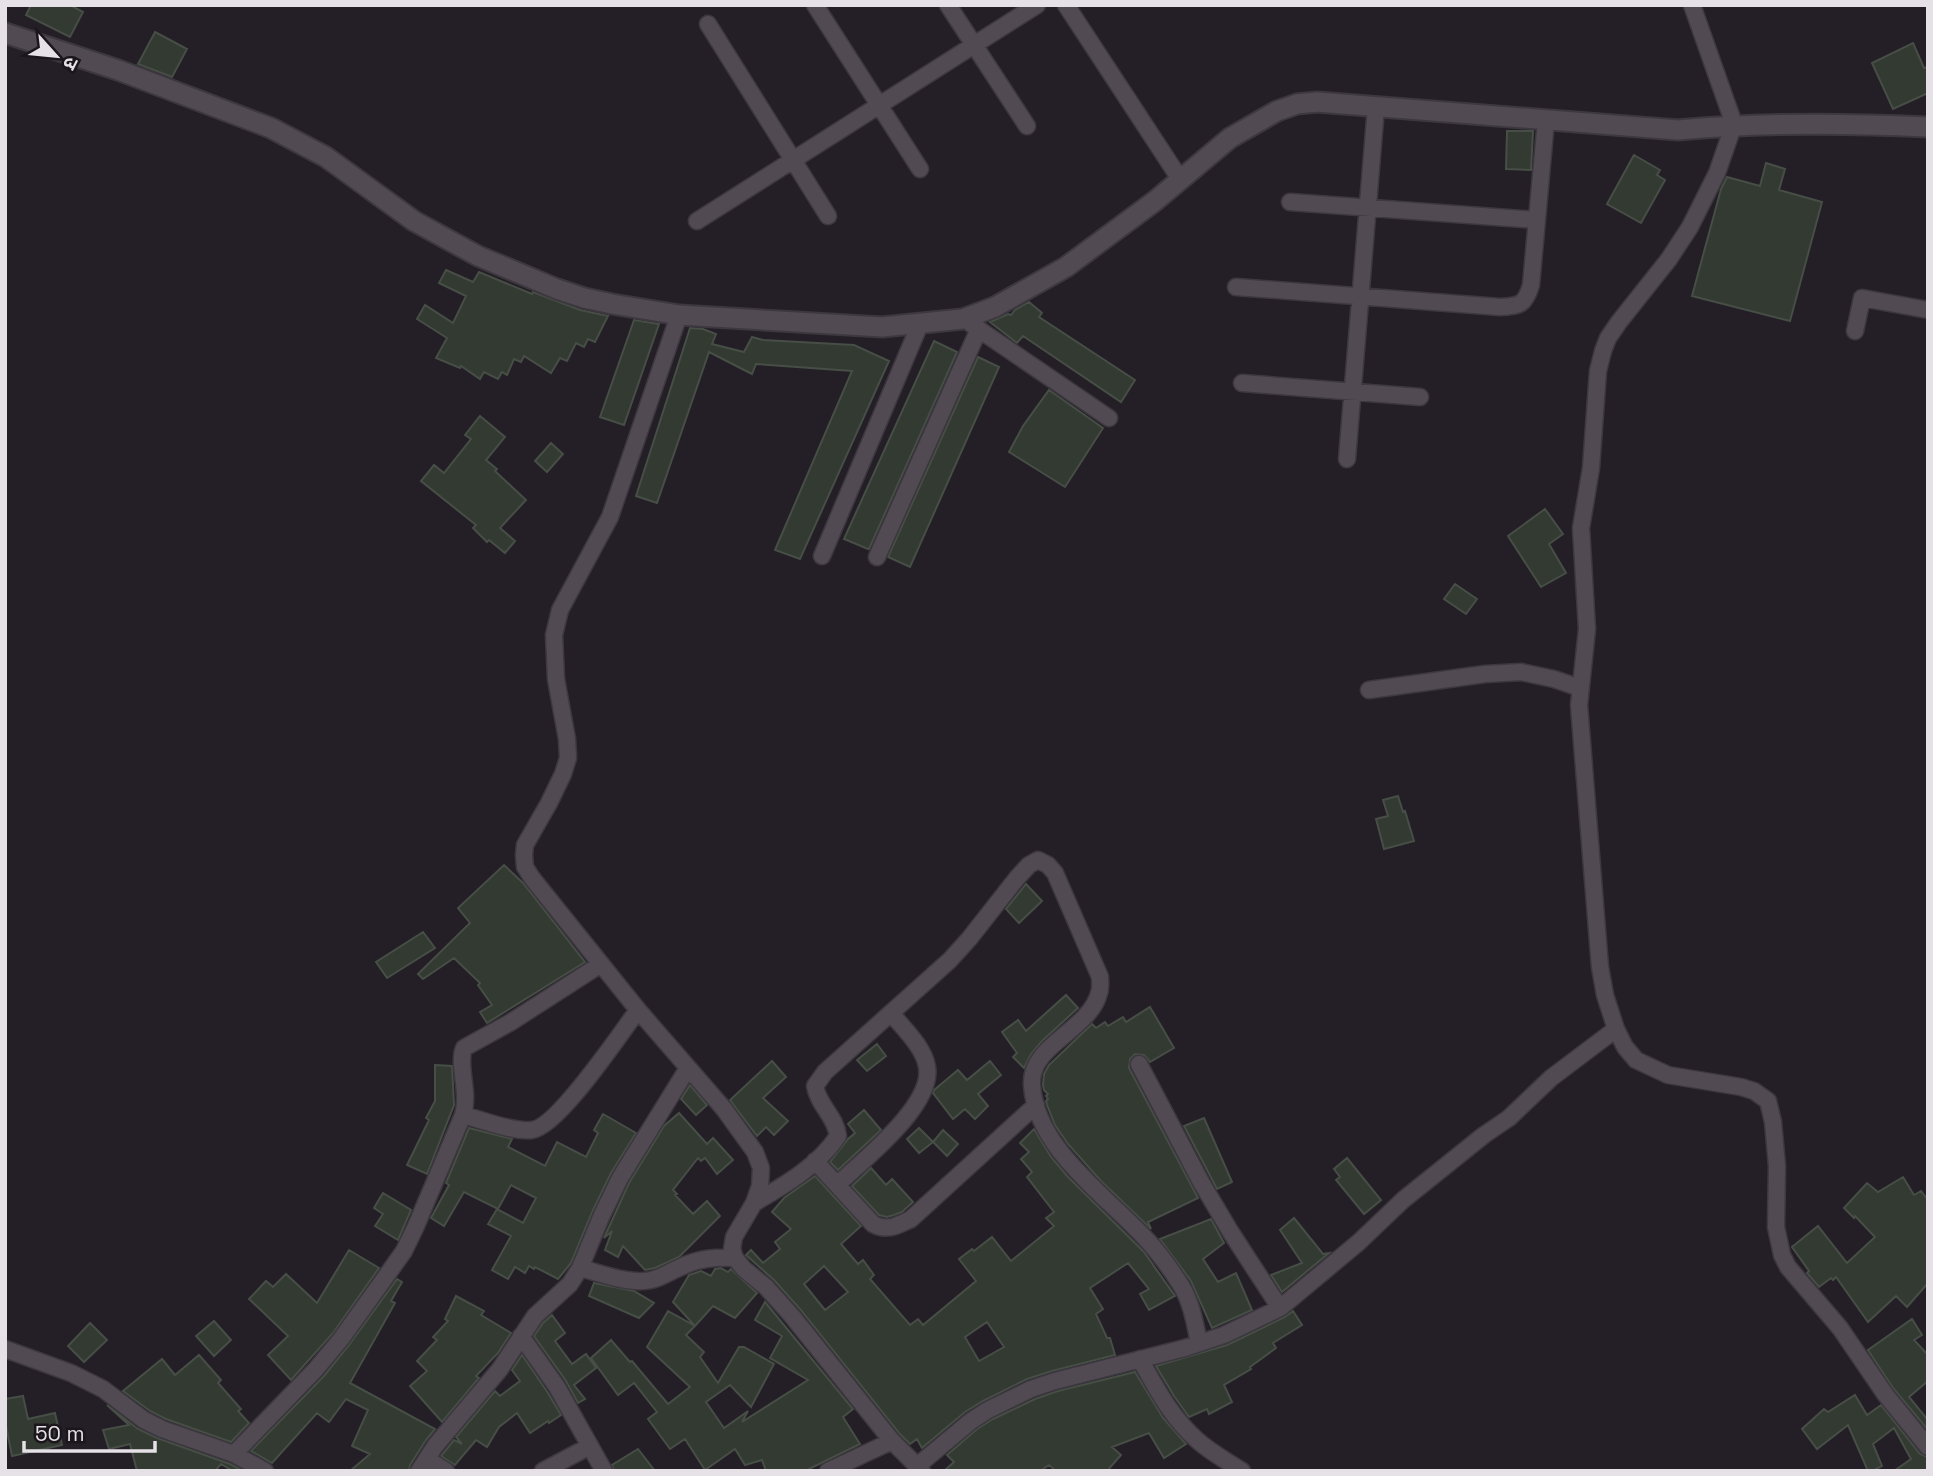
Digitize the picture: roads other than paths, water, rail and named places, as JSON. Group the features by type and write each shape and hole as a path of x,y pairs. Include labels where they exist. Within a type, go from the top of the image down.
{"street":[{"path":"815,5 920,169"},
{"path":"948,5 1027,126"},
{"path":"697,222 1037,5"},
{"path":"1066,5 1180,179"},
{"path":"1692,5 1734,124 1717,173 1690,226 1669,259 1619,321 1603,351 1598,371 1591,468 1581,528 1587,629 1579,705 1600,967 1605,995 1616,1029 1625,1047 1636,1060 1668,1076 1741,1087 1754,1091 1768,1101 1776,1155 1776,1227 1782,1255 1788,1267 1840,1328 1885,1394 1928,1447"},
{"path":"708,24 828,216"},
{"path":"5,33 118,71 281,132 326,157 414,221 478,256 583,298 679,315 882,327 971,324 1109,418"},
{"path":"877,557 971,324 995,307 1066,267 1155,201 1230,138 1277,111 1297,104 1317,102 1678,130 1734,124 1848,123 1928,127"},
{"path":"1347,459 1376,107"},
{"path":"1236,287 1486,306 1515,306 1523,302 1531,285 1546,120"},
{"path":"1290,202 1536,220"},
{"path":"1855,331 1862,298 1928,310"},
{"path":"679,315 610,517 560,610 554,635 556,679 568,758 549,803 525,845 526,867 531,878 723,1109 755,1152 761,1168 760,1186 754,1203 734,1237 732,1250 735,1258 792,1316 892,1441 920,1469 971,1421 1009,1399 1055,1381 1224,1335 1280,1308 1359,1242 1403,1200 1484,1135 1510,1118 1551,1078 1616,1029"},
{"path":"822,556 920,324"},
{"path":"1242,383 1420,397"},
{"path":"1369,690 1485,674 1521,672 1580,688"},
{"path":"754,1203 796,1178 831,1146 838,1136 837,1126 817,1095 815,1086 825,1072 950,960 1029,865 1038,860 1048,865 1055,873 1100,977 1099,993 1093,1006 1081,1021 1038,1060 1032,1071 1036,1105 1048,1133 1061,1152 1147,1240 1183,1289 1192,1309 1199,1343"},
{"path":"233,1454 316,1369 341,1339 404,1251 463,1115 466,1098 461,1055 464,1048 601,964"},
{"path":"463,1115 520,1129 533,1130 544,1126 579,1089 638,1010"},
{"path":"837,1185 909,1116 921,1098 927,1082 928,1067 920,1050 891,1013"},
{"path":"1139,1064 1201,1182 1280,1308"},
{"path":"446,1471 423,1465 435,1446 487,1387 535,1316 570,1284 621,1178 688,1068"},
{"path":"815,1161 873,1224 883,1229 895,1227 911,1219 1036,1105"},
{"path":"580,1268 640,1282 653,1280 701,1259 735,1258"},
{"path":"521,1336 557,1387 604,1471"},
{"path":"5,1349 71,1373 103,1389 144,1420 233,1454 265,1471"},
{"path":"1140,1359 1158,1393 1215,1464 1242,1471"},
{"path":"828,1471 892,1441"},
{"path":"544,1471 590,1446"}]}
